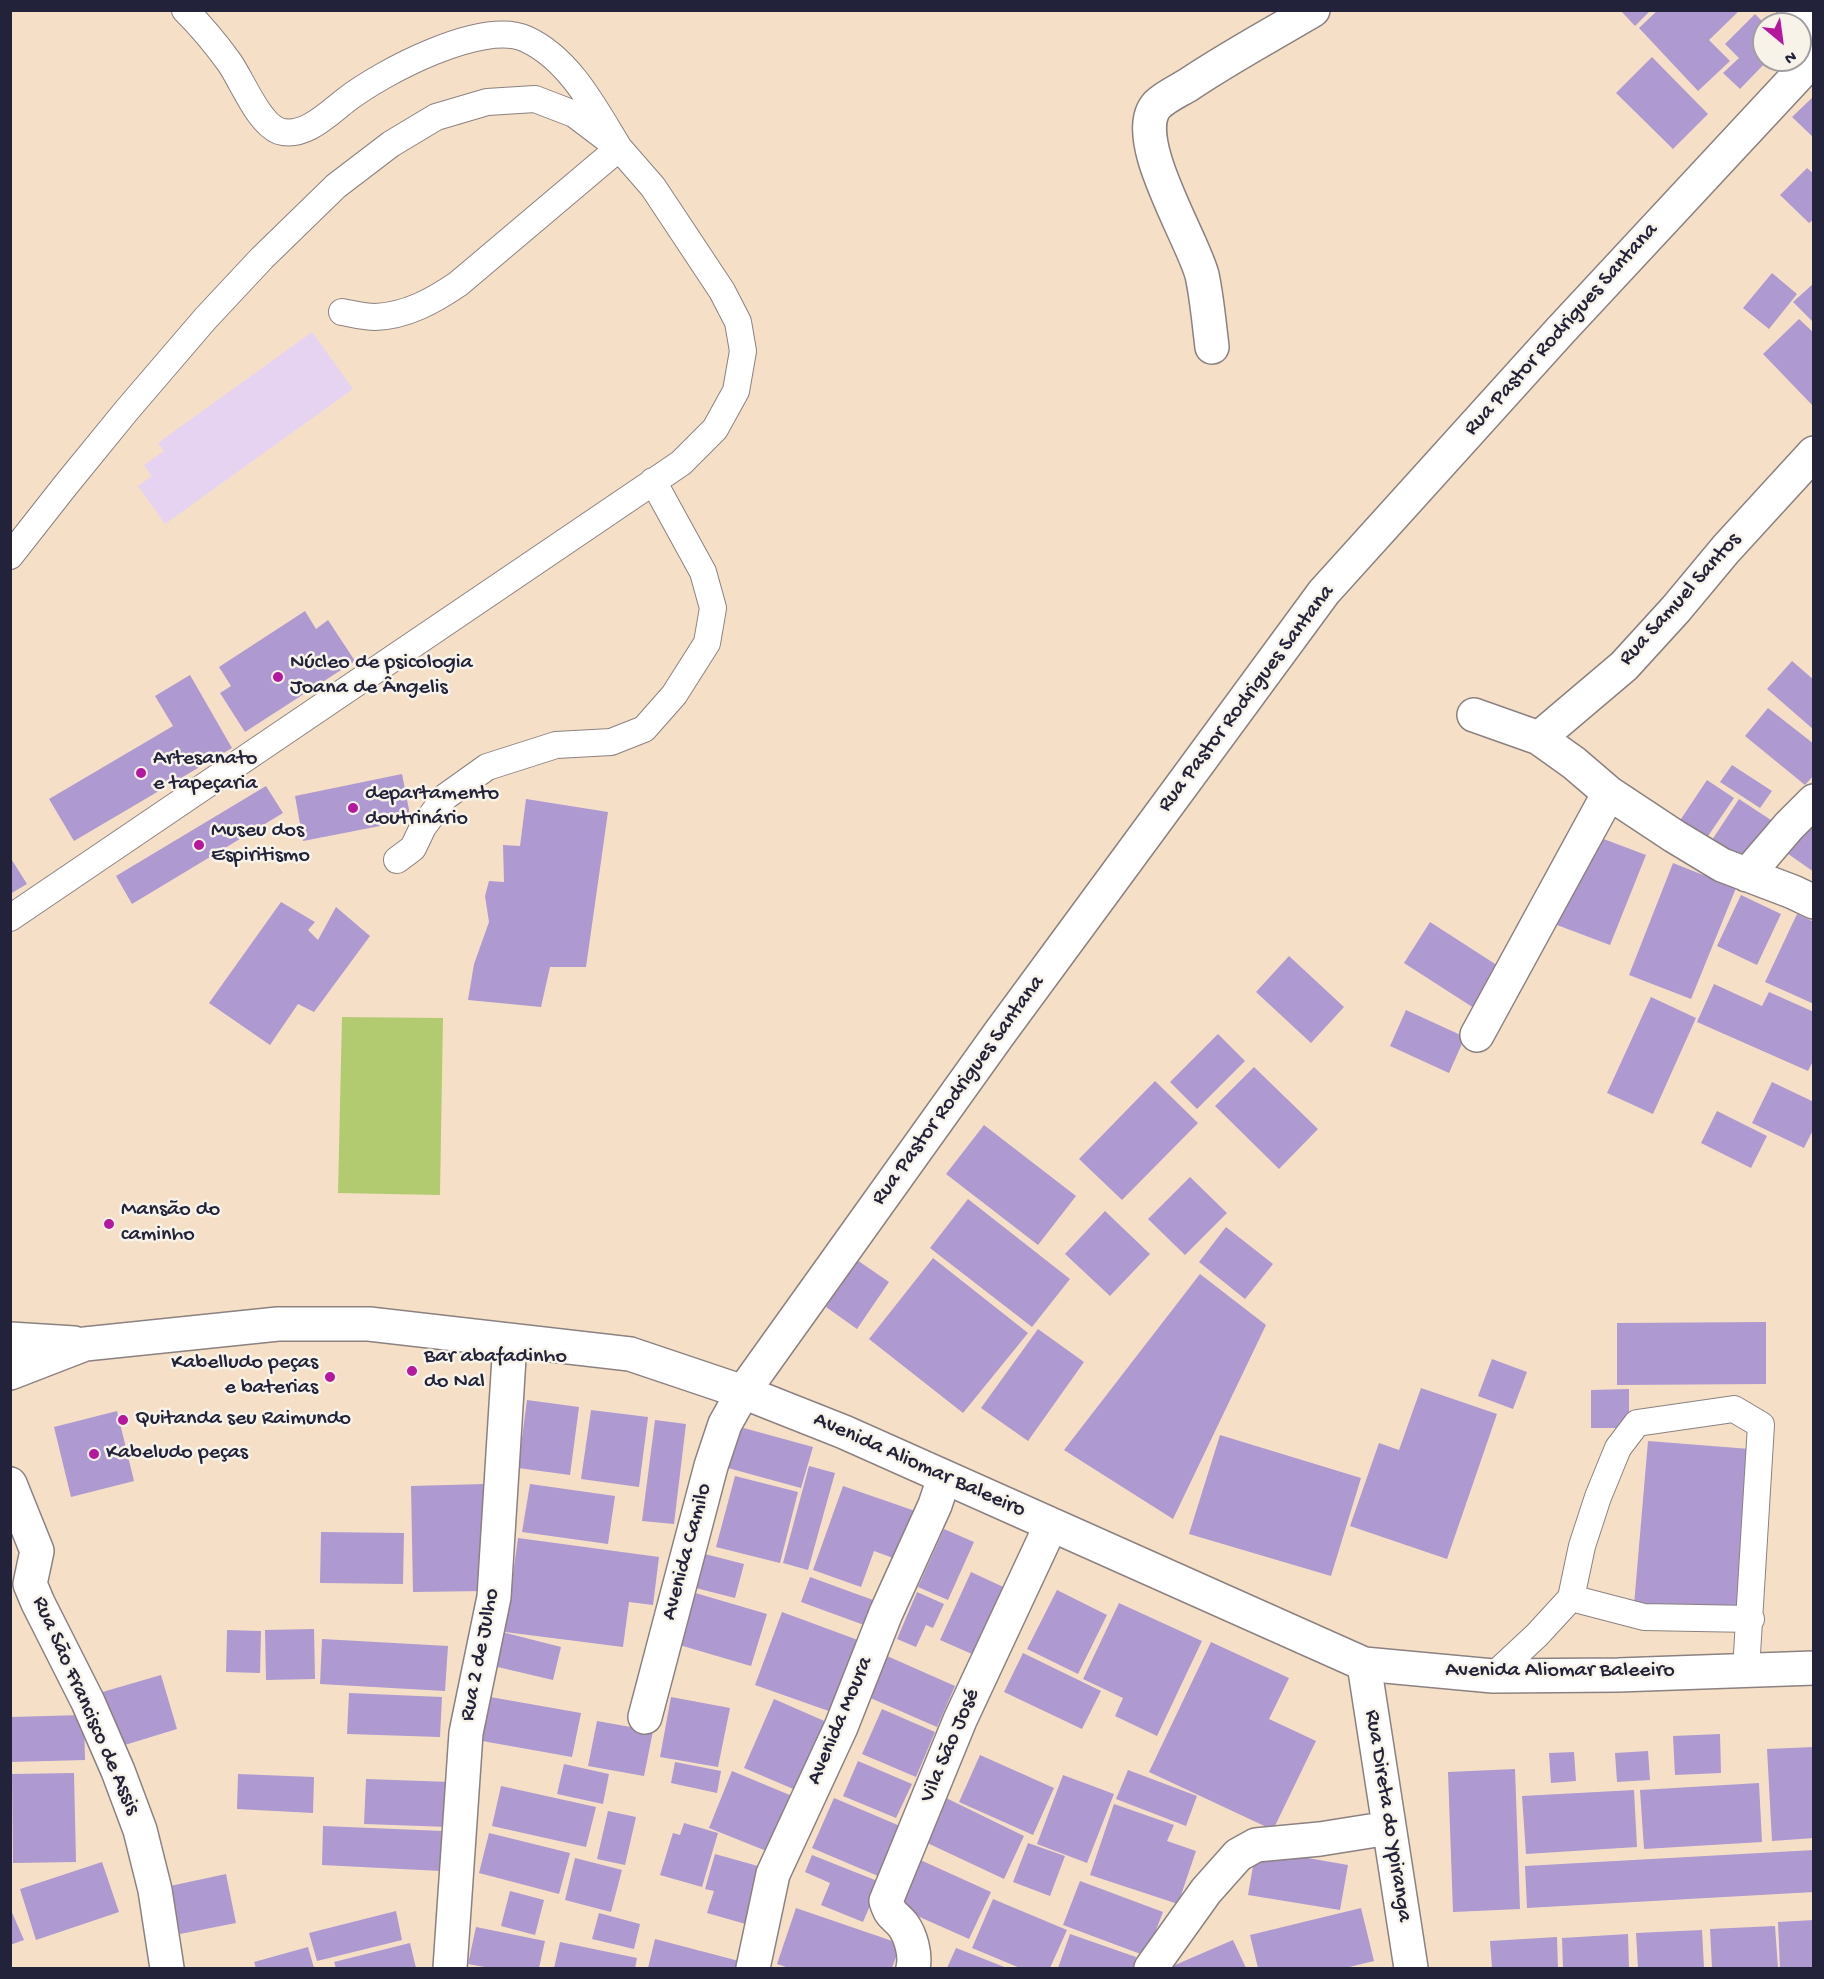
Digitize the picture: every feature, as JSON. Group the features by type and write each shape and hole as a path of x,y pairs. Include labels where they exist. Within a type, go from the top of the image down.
{"street":[{"path":"1212,347 1202,275 1192,244 1153,157 1149,132 1150,117 1158,105 1193,81 1313,10"},
{"path":"1794,10 1814,37"},
{"name":"Rua Pastor Rodrigues Santana","path":"743,1392 999,1034 1324,592 1568,322 1814,58"},
{"name":"Rua Samuel Santos","path":"1539,738 1624,666 1814,453"},
{"path":"1474,715 1539,738 1574,763 1609,793 1722,865 1794,892 1814,902"},
{"path":"1477,1035 1609,793"},
{"path":"1747,875 1814,801"},
{"name":"Avenida Aliomar Baleeiro","path":"10,1373 85,1344 278,1324 369,1324 630,1354 743,1392 844,1432 1364,1664 1493,1676 1618,1675 1814,1668"},
{"path":"10,1339 85,1344"},
{"name":"Rua 2 de Julho","path":"450,1968 466,1733 494,1597 510,1342"},
{"name":"Avenida Camilo","path":"645,1717 711,1466 725,1424 743,1392"},
{"name":"Avenida Moura","path":"753,1968 773,1874 841,1727 886,1613 936,1505 945,1478"},
{"name":"Rua São Francisco de Assis","path":"10,1484 37,1551 30,1584 88,1702 118,1771 140,1830 155,1890 167,1968"},
{"name":"Vila São José","path":"913,1968 911,1942 903,1925 890,1914 886,1901 960,1720 1052,1525"},
{"name":"Rua Direta do Ypiranga","path":"1364,1664 1410,1968"},
{"path":"1151,1968 1206,1891 1238,1855 1256,1845 1320,1839 1389,1828"}],"lane":[{"path":"10,918 681,463 715,429 736,391 743,351 738,322 722,291 653,187 619,148 581,87 551,55 525,38 492,34 457,42 414,59 349,98 322,120 298,132 280,131 266,122 229,62 185,10"},
{"path":"10,556 126,410 212,312 262,258 336,186 391,144 436,117 486,102 535,99 574,114 619,148"},
{"path":"342,312 375,317 403,312 432,302 458,284 619,148"},
{"path":"397,860 413,848 423,827 445,797 487,767 556,744 611,742 644,729 674,695 707,643 713,608 703,572 653,481"},
{"path":"1493,1676 1537,1635 1571,1598 1582,1546 1598,1497 1618,1448 1637,1423 1734,1409 1761,1425 1751,1619 1746,1670"},
{"path":"1571,1598 1644,1617 1751,1619"}],"shaded area":[{"path":"312,332 353,389 165,524 138,486 152,476 144,465 164,451 158,443"}],"green space":[{"path":"342,1017 443,1018 440,1195 338,1193"}],"building":[{"path":"1620,10 1651,10 1635,26"},
{"path":"1658,10 1740,10 1709,40 1730,61 1698,91 1639,28"},
{"path":"1752,17 1752,72 1756,72 1740,89 1723,73 1739,58 1725,44"},
{"path":"1652,57 1708,114 1673,149 1616,93"},
{"path":"1814,96 1814,138 1792,117"},
{"path":"1807,168 1814,174 1814,219 1809,223 1780,195"},
{"path":"1772,273 1797,294 1769,329 1743,308"},
{"path":"1814,283 1814,323 1793,302"},
{"path":"1799,319 1814,333 1814,407 1763,354"},
{"name":"Núcleo de psicologia Joana de Ângelis","path":"305,611 316,629 328,620 355,661 245,732 220,693 231,686 219,667"},
{"path":"1792,661 1814,680 1814,730 1767,689"},
{"name":"Artesanato e tapeçaria","path":"190,675 232,748 74,841 49,799 173,726 155,696"},
{"path":"1768,708 1814,744 1814,775 1805,785 1745,736"},
{"path":"1732,765 1772,791 1760,808 1720,782"},
{"name":"departamento doutrinário","path":"402,774 411,820 303,841 295,796"},
{"path":"1707,780 1734,798 1706,839 1679,822"},
{"name":"Museu dos Espiritismo","path":"266,786 283,813 132,904 116,876"},
{"path":"526,799 608,812 586,967 550,967 541,1007 468,1000 474,964 489,922 485,896 489,881 504,882 503,845 520,846"},
{"path":"1739,799 1777,824 1748,868 1710,843"},
{"path":"1814,809 1814,872 1784,851"},
{"path":"1593,835 1646,855 1610,945 1557,925"},
{"path":"10,857 27,884 10,894"},
{"path":"1673,863 1736,888 1691,999 1629,975"},
{"path":"1741,895 1781,914 1757,965 1717,946"},
{"path":"281,902 315,922 308,930 318,940 336,907 370,936 314,1012 298,1004 270,1045 209,1003"},
{"path":"1797,914 1814,922 1814,1004 1765,982"},
{"path":"1430,922 1503,969 1477,1010 1404,963"},
{"path":"1289,956 1344,1007 1311,1043 1256,992"},
{"path":"1714,984 1762,1006 1769,992 1814,1012 1814,1059 1808,1071 1697,1022"},
{"path":"1651,997 1696,1018 1653,1114 1607,1093"},
{"path":"1406,1010 1465,1037 1449,1073 1390,1046"},
{"path":"1218,1034 1245,1061 1197,1109 1170,1082"},
{"path":"1254,1067 1318,1129 1279,1169 1215,1106"},
{"path":"1155,1081 1198,1123 1122,1200 1079,1159"},
{"path":"1772,1082 1814,1102 1814,1128 1804,1148 1752,1123"},
{"path":"1717,1111 1767,1136 1751,1168 1701,1143"},
{"path":"984,1125 1076,1196 1038,1245 946,1174"},
{"path":"1190,1177 1227,1213 1185,1255 1148,1219"},
{"path":"968,1199 1070,1279 1032,1327 930,1248"},
{"path":"1105,1211 1150,1254 1110,1296 1065,1254"},
{"path":"1226,1227 1273,1264 1245,1299 1199,1262"},
{"path":"933,1258 1028,1333 963,1413 869,1339"},
{"path":"857,1260 889,1282 857,1329 826,1307"},
{"path":"1200,1274 1266,1325 1173,1519 1064,1450"},
{"path":"1766,1322 1766,1384 1617,1385 1617,1323"},
{"path":"1038,1329 1084,1362 1028,1441 981,1408"},
{"path":"1492,1359 1527,1372 1513,1409 1478,1396"},
{"path":"1421,1388 1497,1414 1447,1559 1350,1526 1379,1443 1399,1450"},
{"path":"1629,1389 1629,1428 1591,1428 1591,1390"},
{"path":"527,1400 579,1407 570,1475 518,1468"},
{"path":"591,1410 648,1417 639,1487 581,1479"},
{"name":"Kabeludo peças","path":"117,1411 134,1481 71,1497 54,1427"},
{"path":"655,1420 686,1424 674,1524 642,1521"},
{"path":"740,1427 813,1447 801,1488 728,1468"},
{"path":"1220,1435 1361,1478 1331,1576 1189,1534"},
{"path":"1648,1441 1750,1449 1737,1613 1634,1605"},
{"path":"809,1466 835,1473 808,1570 783,1563"},
{"path":"735,1476 798,1492 780,1563 716,1547"},
{"path":"484,1484 485,1591 413,1592 411,1486"},
{"path":"530,1484 615,1496 608,1544 522,1532"},
{"path":"843,1486 918,1512 901,1561 874,1551 861,1587 813,1570"},
{"path":"944,1529 974,1542 948,1600 918,1587"},
{"path":"321,1532 404,1533 403,1584 320,1583"},
{"path":"518,1538 659,1557 653,1605 629,1602 623,1647 505,1632"},
{"path":"697,1552 744,1564 735,1598 688,1586"},
{"path":"971,1572 1012,1591 981,1658 940,1640"},
{"path":"810,1577 873,1600 864,1625 801,1602"},
{"path":"1057,1590 1107,1615 1078,1674 1027,1649"},
{"path":"692,1592 767,1614 751,1666 676,1644"},
{"path":"917,1592 944,1604 933,1628 926,1625 916,1647 897,1639"},
{"path":"1119,1603 1202,1641 1157,1736 1115,1716 1123,1698 1083,1679"},
{"path":"782,1612 866,1643 840,1715 755,1685"},
{"path":"314,1629 315,1679 266,1680 265,1630"},
{"path":"227,1630 261,1631 260,1673 226,1672"},
{"path":"498,1631 561,1647 553,1680 489,1665"},
{"path":"322,1639 448,1646 445,1691 320,1684"},
{"path":"1211,1642 1289,1678 1269,1719 1316,1741 1273,1830 1149,1772"},
{"path":"878,1652 955,1686 937,1727 859,1693"},
{"path":"1023,1653 1101,1691 1082,1729 1004,1692"},
{"path":"161,1675 177,1729 115,1748 99,1693"},
{"path":"349,1693 442,1697 440,1737 347,1734"},
{"path":"479,1695 581,1713 572,1757 471,1739"},
{"path":"671,1697 730,1708 718,1767 660,1757"},
{"path":"774,1699 829,1723 798,1791 744,1768"},
{"path":"882,1709 935,1732 916,1777 862,1754"},
{"path":"84,1715 85,1760 10,1762 10,1717"},
{"path":"597,1721 653,1731 644,1776 588,1766"},
{"path":"1720,1734 1721,1773 1675,1775 1673,1736"},
{"path":"1814,1747 1814,1838 1772,1841 1767,1749"},
{"path":"1648,1751 1650,1780 1617,1782 1615,1753"},
{"path":"1574,1752 1576,1781 1551,1783 1549,1753"},
{"path":"980,1755 1054,1788 1033,1835 959,1802"},
{"path":"858,1761 912,1784 896,1818 843,1796"},
{"path":"675,1762 721,1771 717,1793 671,1783"},
{"path":"564,1764 609,1774 603,1804 557,1794"},
{"path":"1515,1769 1520,1909 1453,1912 1448,1772"},
{"path":"1128,1770 1197,1796 1186,1826 1116,1799"},
{"path":"732,1771 797,1798 774,1854 709,1828"},
{"path":"74,1773 76,1862 13,1863 12,1774"},
{"path":"238,1774 314,1777 313,1813 237,1809"},
{"path":"1063,1775 1114,1794 1087,1863 1037,1844"},
{"path":"366,1779 451,1782 449,1827 364,1824"},
{"path":"1759,1783 1762,1842 1644,1849 1640,1790"},
{"path":"501,1786 596,1807 586,1847 492,1826"},
{"path":"1634,1790 1637,1847 1526,1854 1522,1796"},
{"path":"942,1796 1024,1836 1004,1879 921,1840"},
{"path":"834,1798 900,1826 878,1876 812,1848"},
{"path":"1114,1804 1174,1825 1167,1841 1196,1851 1178,1904 1090,1875"},
{"path":"608,1811 636,1817 625,1865 597,1859"},
{"path":"684,1823 718,1833 702,1887 660,1875 673,1833 680,1835"},
{"path":"323,1826 443,1831 441,1871 322,1865"},
{"path":"489,1833 570,1853 559,1894 479,1873"},
{"path":"1028,1843 1065,1856 1050,1896 1013,1882"},
{"path":"1256,1849 1348,1865 1340,1910 1248,1895"},
{"path":"1814,1850 1814,1892 1527,1908 1525,1866"},
{"path":"715,1854 765,1868 749,1925 707,1913 714,1891 705,1889"},
{"path":"812,1855 880,1882 863,1922 821,1905 830,1883 805,1872"},
{"path":"575,1858 622,1870 611,1912 565,1900"},
{"path":"916,1858 991,1892 969,1939 895,1906"},
{"path":"102,1862 119,1912 36,1940 20,1889"},
{"path":"226,1874 236,1923 180,1934 170,1886"},
{"path":"1080,1881 1163,1912 1146,1956 1063,1925"},
{"path":"510,1891 544,1900 535,1935 501,1926"},
{"path":"993,1899 1067,1930 1050,1968 1020,1968 972,1948"},
{"path":"10,1908 24,1940 10,1945"},
{"path":"796,1908 901,1944 892,1968 789,1968 777,1964"},
{"path":"1361,1908 1374,1961 1345,1968 1258,1968 1250,1935"},
{"path":"396,1911 402,1940 317,1961 309,1933"},
{"path":"599,1913 640,1924 634,1949 592,1939"},
{"path":"1814,1920 1814,1968 1780,1968 1778,1922"},
{"path":"1775,1926 1778,1968 1712,1968 1710,1929"},
{"path":"476,1927 545,1941 539,1968 490,1968 468,1964"},
{"path":"1702,1930 1704,1968 1638,1968 1636,1933"},
{"path":"1070,1934 1136,1957 1133,1968 1058,1968"},
{"path":"1628,1934 1629,1968 1563,1968 1562,1938"},
{"path":"1557,1937 1558,1968 1492,1968 1490,1941"},
{"path":"655,1939 739,1961 737,1968 648,1968"},
{"path":"1233,1940 1246,1968 1168,1968"},
{"path":"560,1942 637,1958 635,1968 554,1968"},
{"path":"410,1943 416,1968 336,1968 334,1962"},
{"path":"308,1947 314,1968 256,1968 254,1962"},
{"path":"956,1948 1007,1968 947,1968"}],"place":[{"name":"Núcleo de psicologia Joana de Ângelis","path":"278,677"},
{"name":"Artesanato e tapeçaria","path":"141,773"},
{"name":"departamento doutrinário","path":"353,808"},
{"name":"Museu dos Espiritismo","path":"199,845"},
{"name":"Mansão do caminho","path":"109,1224"},
{"name":"Bar abafadinho do Nal","path":"412,1371"},
{"name":"Kabelludo peças e baterias","path":"330,1377"},
{"name":"Quitanda seu Raimundo","path":"123,1420"},
{"name":"Kabeludo peças","path":"94,1454"}]}
